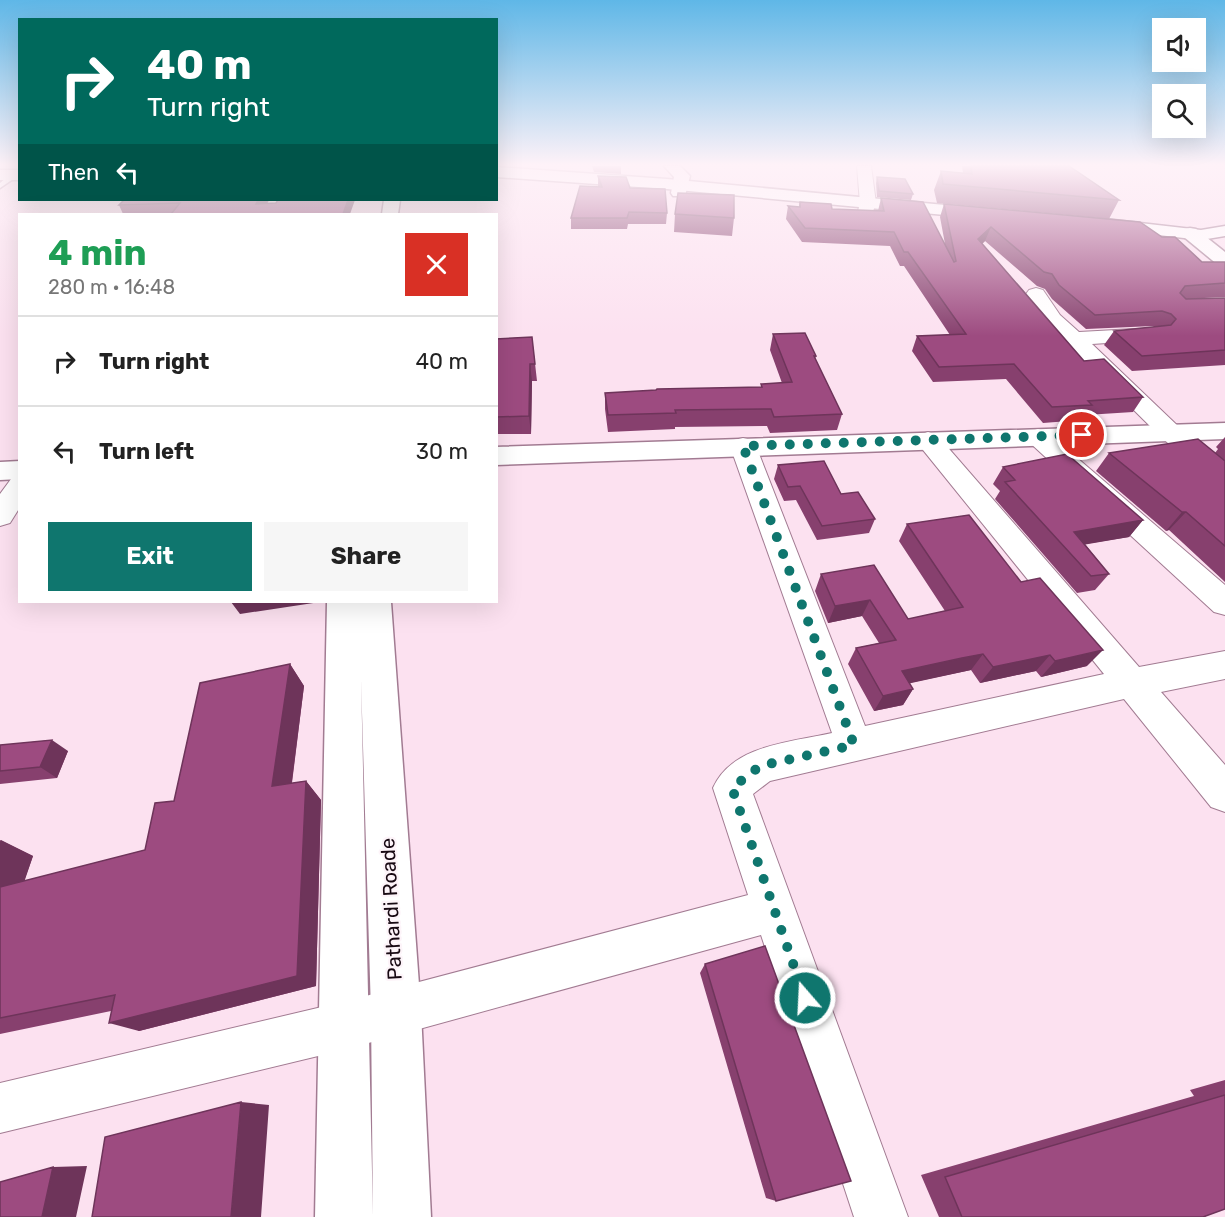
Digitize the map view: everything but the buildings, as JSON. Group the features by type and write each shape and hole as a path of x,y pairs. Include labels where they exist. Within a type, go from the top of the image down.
{"street":[{"path":"1088,227 1185,239 1195,235 1225,231"},
{"path":"1195,235 1221,254"},
{"path":"1036,294 1053,319 1171,433 1225,477"},
{"path":"1074,339 1153,334"},
{"path":"498,456 1225,431"},
{"path":"1038,437 1225,603"},
{"path":"928,440 1225,794"},
{"path":"743,446 854,745"},
{"path":"0,471 18,470"},
{"path":"0,516 18,488"},
{"path":"343,603 344,1217"},
{"name":"Pathardi Roade","path":"375,603 396,1012 402,1217"},
{"path":"881,1217 732,788 760,766 1130,683 1225,665"},
{"path":"0,1108 343,1026 774,910"}],"route":[{"path":"805,998 732,788 760,766 854,745 839,710 743,446 1082,435"}]}
